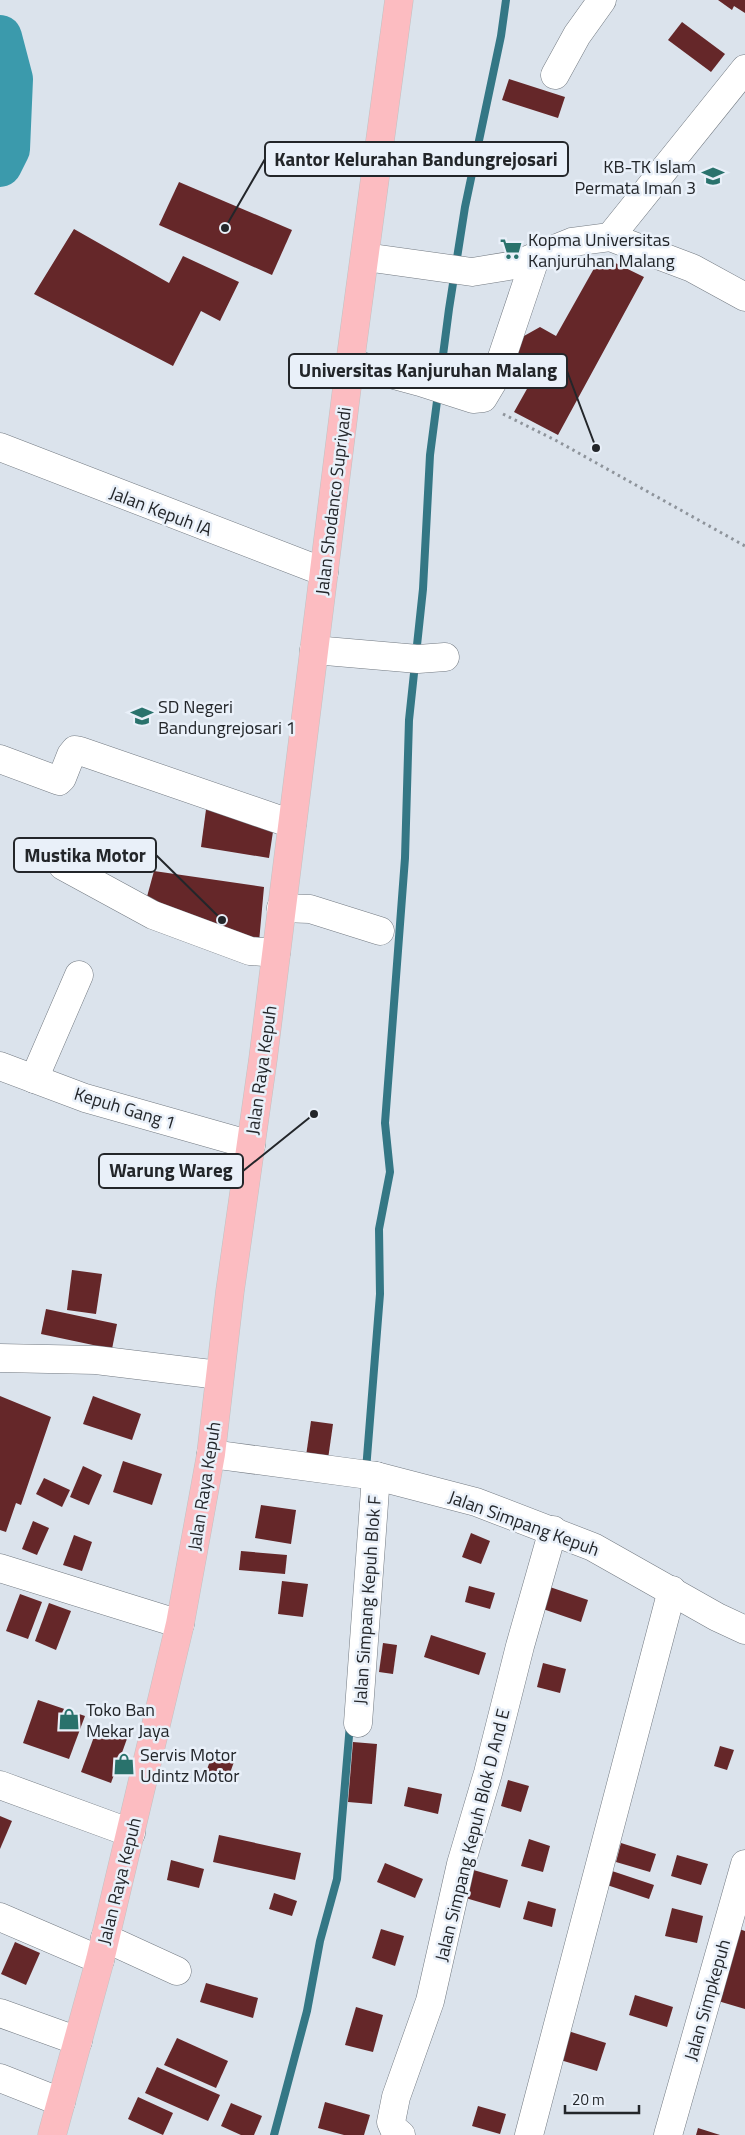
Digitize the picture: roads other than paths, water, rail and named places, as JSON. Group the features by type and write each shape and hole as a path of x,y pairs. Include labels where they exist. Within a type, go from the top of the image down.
{"main road":[{"name":"Jalan Shodanco Supriyadi","path":"292,824 350,363 399,0"},
{"name":"Jalan Raya Kepuh","path":"52,2135 102,1949 180,1624 211,1454 219,1375 251,1145 292,824"}],"street":[{"path":"555,75 577,35 602,0"},
{"path":"610,237 745,69"},
{"path":"365,257 472,272 515,265 572,242 610,237 692,268 745,297"},
{"path":"350,363 420,382 468,398 483,398 495,378 536,256"},
{"name":"Jalan Kepuh IA","path":"0,447 324,572"},
{"path":"314,650 418,659 445,657"},
{"path":"0,759 59,781 71,755 75,750 80,750 292,824"},
{"path":"63,866 154,915 250,951 276,953"},
{"path":"281,908 310,909 380,931"},
{"path":"34,1079 79,975"},
{"name":"Kepuh Gang 1","path":"0,1066 85,1098 251,1145"},
{"path":"0,1358 96,1360 219,1375"},
{"name":"Jalan Simpang Kepuh","path":"211,1454 374,1476 476,1502 593,1546 716,1617 745,1630"},
{"name":"Jalan Simpang Kepuh Blok F","path":"358,1723 374,1476"},
{"name":"Jalan Simpang Kepuh Blok D And E","path":"401,2135 394,2129 391,2122 396,2097 430,2002 461,1864 488,1773 520,1646 553,1530"},
{"path":"0,1568 180,1624"},
{"path":"529,2135 672,1590"},
{"path":"0,1785 131,1833"},
{"name":"Jalan Simpkepuh","path":"668,2135 745,1864"},
{"path":"0,1917 177,1971"},
{"path":"0,2012 78,2041"},
{"path":"0,2078 61,2102"}],"waterway":[{"path":"366,1470 380,1294 379,1229 390,1172 385,1123 405,858 409,720 423,589 430,455 449,309 465,207 501,36 506,0"},
{"path":"0,37 11,79 8,149 0,165"},
{"path":"274,2135 307,2011 320,1941 337,1879 350,1724"}],"place":[{"name":"KB-TK Islam Permata Iman 3","path":"713,176"},
{"name":"Kantor Kelurahan Bandungrejosari","path":"225,228"},
{"name":"Kopma Universitas Kanjuruhan Malang","path":"511,249"},
{"name":"Universitas Kanjuruhan Malang","path":"596,448"},
{"name":"SD Negeri Bandungrejosari 1","path":"142,716"},
{"name":"Mustika Motor","path":"222,920"},
{"name":"Warung Wareg","path":"314,1114"},
{"name":"Toko Ban Mekar Jaya","path":"69,1719"},
{"name":"Servis Motor Udintz Motor","path":"124,1764"}]}
